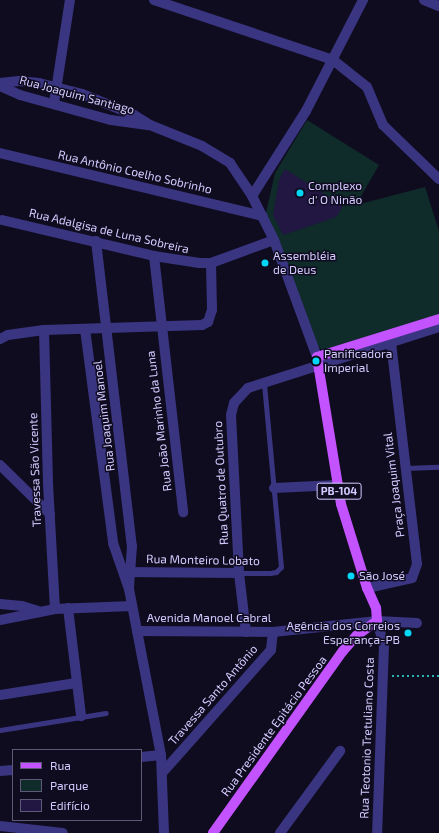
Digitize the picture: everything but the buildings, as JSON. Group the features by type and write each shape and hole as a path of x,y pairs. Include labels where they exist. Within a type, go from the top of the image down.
{"main road":[{"path":"317,361 439,319"},
{"name":"PB-104","path":"317,361 337,485 367,588 376,608 377,621"},
{"name":"Rua Presidente Epitácio Pessoa","path":"213,833 343,651 356,636 377,621"}],"street":[{"path":"54,103 58,86 70,0"},
{"path":"154,0 333,60 367,87 383,125 439,179"},
{"path":"252,196 306,111 363,0"},
{"path":"424,0 439,6"},
{"name":"Rua Joaquim Santiago","path":"0,85 19,81 58,86 115,106 150,125 217,154 241,177 263,216 274,240 317,361"},
{"name":"Rua Joaquim Santiago","path":"0,85 20,95 123,123 150,125"},
{"name":"Rua Antônio Coelho Sobrinho","path":"0,153 263,216"},
{"name":"Rua Adalgisa de Luna Sobreira","path":"2,220 96,241 154,256 185,262 211,262"},
{"path":"0,339 14,334 44,330 202,326 208,322 212,310 211,262 274,240"},
{"name":"Rua Joaquim Manoel","path":"96,241 132,546 126,572"},
{"name":"Rua João Marinho da Luna","path":"154,256 183,512"},
{"name":"Rua Quatro de Outubro","path":"246,632 239,573 230,414 242,393 317,361 391,342 439,327"},
{"name":"Rua Joaquim Manoel","path":"85,329 113,543 126,572 161,755 163,772 164,833"},
{"name":"Travessa São Vicente","path":"44,330 50,514 55,609"},
{"name":"Praça Joaquim Vital","path":"367,588 412,578 417,564 391,342"},
{"path":"0,465 50,514"},
{"path":"274,488 337,485"},
{"name":"Rua Monteiro Lobato","path":"126,572 239,573"},
{"path":"0,604 22,606 38,611"},
{"path":"0,620 25,616 38,611 55,609 132,606"},
{"path":"68,608 81,716"},
{"name":"Avenida Manoel Cabral","path":"137,631 273,632 377,621 418,623"},
{"name":"Rua Teotonio Tretuliano Costa","path":"377,621 384,645 381,676 377,833"},
{"name":"Travessa Santo Antônio","path":"163,772 271,650 273,632"},
{"path":"0,695 76,683"},
{"path":"280,833 340,750"},
{"path":"142,757 161,755"},
{"path":"0,771 12,770"},
{"path":"0,826 64,833"}],"lane":[{"path":"264,383 274,488"},
{"path":"405,468 439,467"},
{"name":"Rua Monteiro Lobato","path":"239,573 270,573 276,572 281,567 274,488"},
{"path":"0,730 106,713"}],"path":[{"path":"381,676 439,676"}],"green space":[{"path":"307,120 379,165 356,205 425,187 439,231 439,316 322,350 311,338 265,217 275,173"}],"place":[{"name":"Complexo d' O Ninão","path":"300,193"},
{"name":"Assembléia de Deus","path":"265,263"},
{"name":"Panificadora Imperial","path":"316,361"},
{"name":"São José","path":"351,576"},
{"name":"Agência dos Correios Esperança-PB","path":"408,633"}]}
